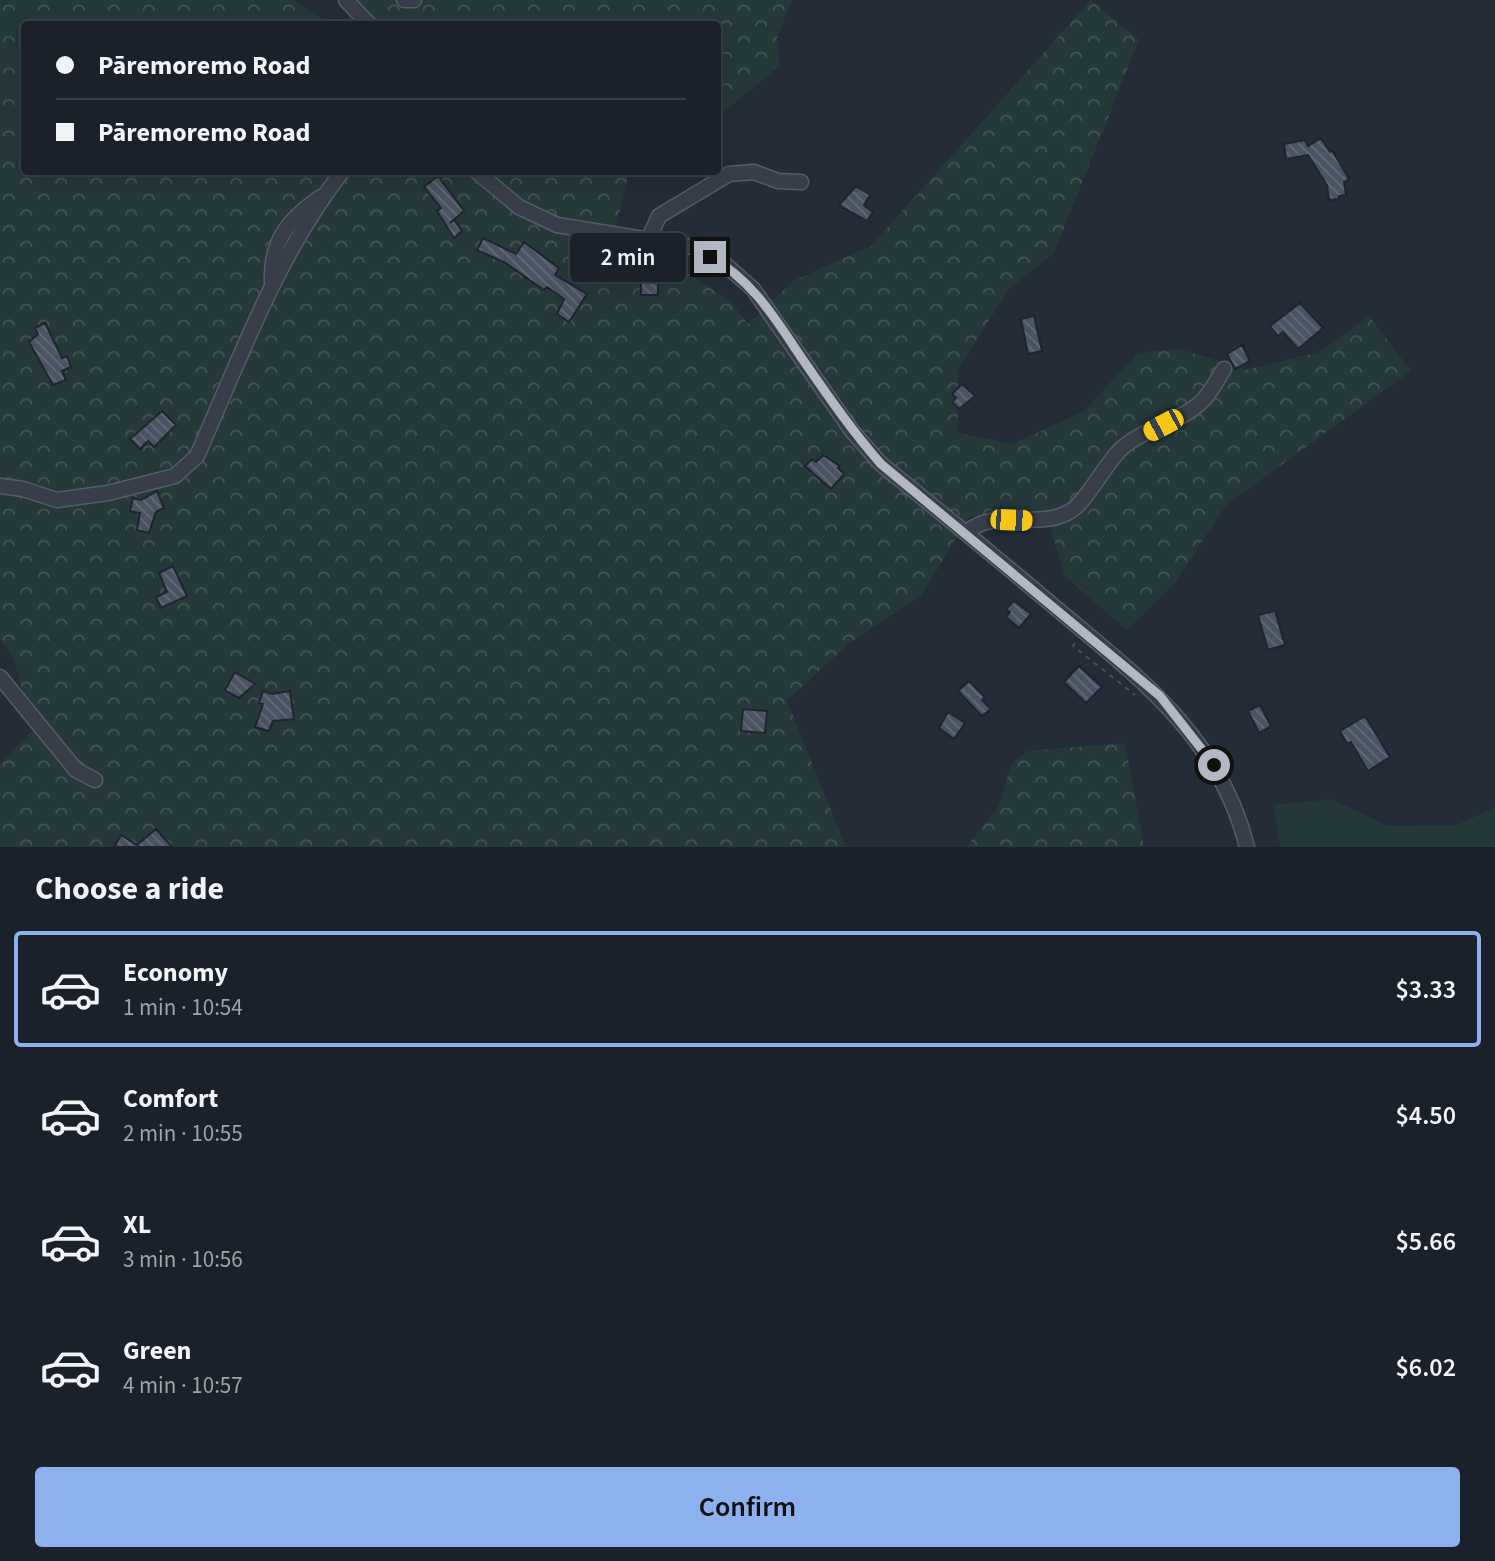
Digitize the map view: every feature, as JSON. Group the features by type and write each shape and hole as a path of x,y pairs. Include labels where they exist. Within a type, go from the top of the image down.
{"street":[{"path":"346,0 366,21"},
{"path":"404,0 414,0"},
{"path":"649,239 659,215 729,174 754,172 778,181 801,182"},
{"path":"0,485 57,500 153,483 184,472 197,456 272,284 325,194 340,175"},
{"path":"481,175 519,207 557,225 693,247 727,266 753,289 852,431 881,464 1145,683 1191,732 1214,765 1230,797 1247,847"},
{"path":"966,533 977,523 992,520 1030,521 1070,512 1079,505 1107,462 1125,446 1200,404 1224,369"},
{"path":"0,677 76,770 95,780"}],"path":[{"path":"1083,631 1073,646 1134,697 1145,683"}],"green space":[{"path":"0,0 294,0 326,21 21,21 21,175 628,175 609,256 677,266 730,301 748,324 793,281 871,246 1091,0 1139,40 1054,253 1009,289 958,369 958,433 1013,444 1084,411 1138,353 1180,349 1246,370 1319,352 1369,316 1411,371 1226,505 1174,584 1127,630 1064,575 1048,518 970,516 921,596 848,644 787,701 846,847 0,847 0,764 34,729 13,658 0,639"},
{"path":"351,0 792,0 777,38 780,65 721,114 721,21 348,21"},
{"path":"1125,743 1144,847 966,847 999,806 1011,764 1028,751"},
{"path":"1332,799 1388,826 1457,825 1495,807 1495,847 1280,847 1273,805"}],"building":[{"path":"1321,138 1330,152 1332,150 1349,179 1344,182 1346,195 1339,196 1339,199 1329,200 1327,185 1308,155 1286,159 1284,144 1305,140 1308,146"},
{"path":"438,176 464,211 450,223 454,220 462,231 454,238 437,211 441,208 424,187"},
{"path":"856,186 870,195 864,205 873,212 867,221 839,205"},
{"path":"483,238 516,254 524,242 559,268 555,275 587,294 569,322 557,314 564,299 547,287 544,290 504,262 477,250"},
{"path":"641,279 658,279 658,295 641,295"},
{"path":"1300,303 1323,328 1298,349 1283,332 1278,336 1270,326"},
{"path":"1034,316 1042,351 1028,354 1021,319"},
{"path":"45,323 62,358 67,356 71,367 62,371 66,380 53,385 29,342 38,334 35,328"},
{"path":"1242,345 1250,361 1235,369 1227,354"},
{"path":"962,384 975,396 959,409 952,402 956,398 952,394"},
{"path":"162,411 176,425 154,447 148,441 140,449 130,439"},
{"path":"823,455 840,466 838,468 844,474 831,489 805,466 812,459 816,462"},
{"path":"157,491 164,508 156,512 149,533 137,530 140,513 130,511 133,498 141,500"},
{"path":"173,566 187,596 161,608 156,597 167,592 159,573"},
{"path":"1014,601 1031,614 1019,628 1006,617 1010,612 1006,609"},
{"path":"1275,611 1285,645 1268,650 1258,615"},
{"path":"1079,666 1102,687 1086,703 1064,682"},
{"path":"235,672 255,684 239,698 225,690"},
{"path":"969,681 985,697 982,700 991,709 982,716 958,691"},
{"path":"263,691 272,694 290,691 294,719 273,721 269,731 255,727 263,704 259,703"},
{"path":"1260,705 1271,726 1259,733 1248,711"},
{"path":"743,709 767,711 765,733 741,731"},
{"path":"948,712 965,723 954,739 939,728"},
{"path":"1365,716 1390,757 1368,771 1351,742 1347,744 1340,731"},
{"path":"156,829 172,847 114,847 121,835 137,845"}],"route":[{"path":"710,257 727,266 753,289 852,431 881,464 1160,696 1191,732 1214,765"}]}
